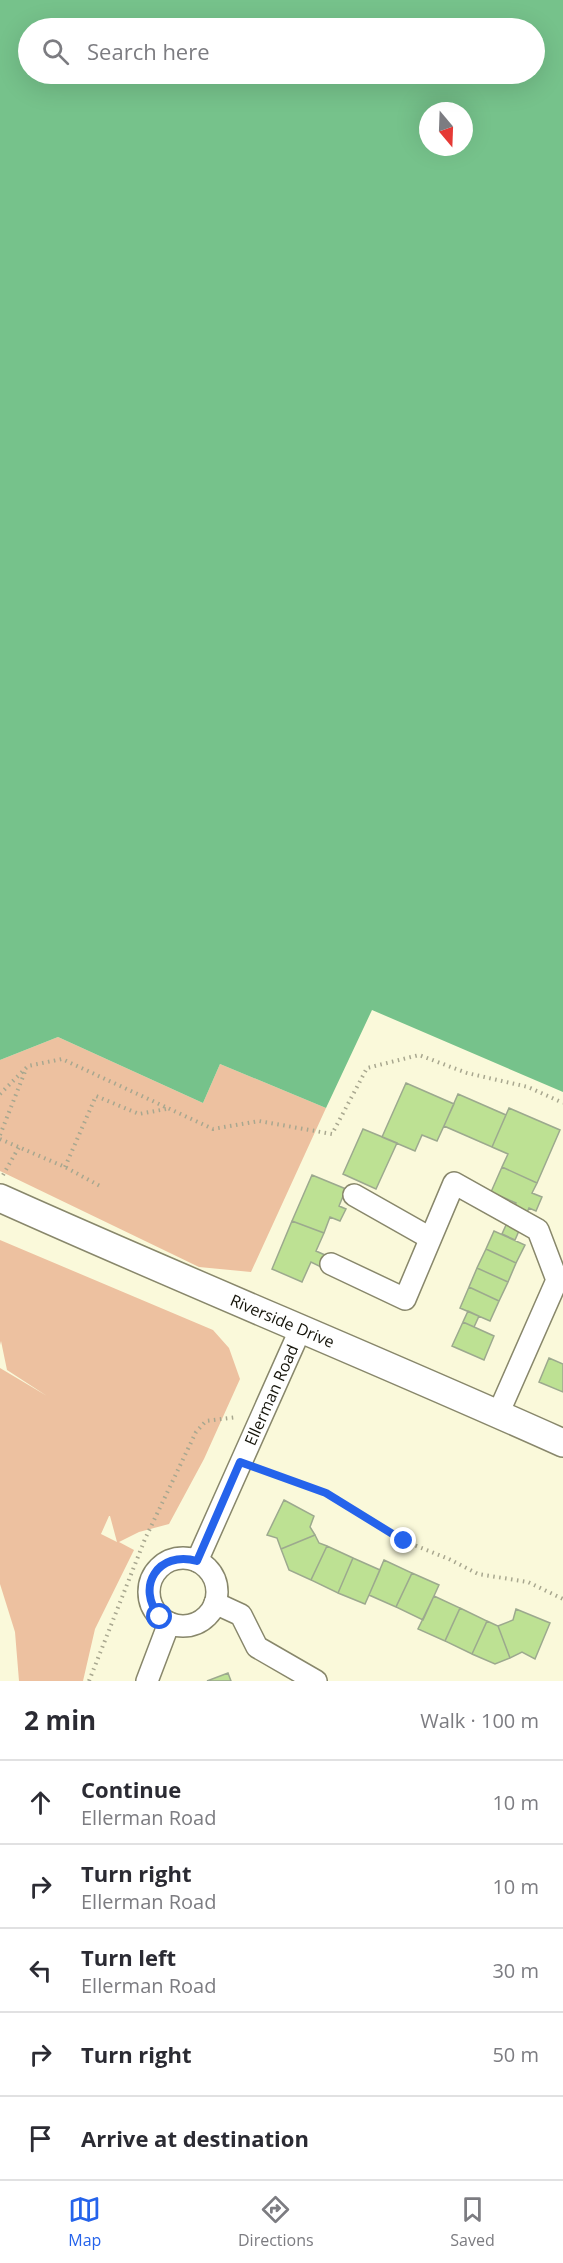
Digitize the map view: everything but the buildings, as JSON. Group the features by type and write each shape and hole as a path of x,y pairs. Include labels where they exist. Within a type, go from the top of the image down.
{"street":[{"path":"331,1264 405,1299 454,1183 538,1230 560,1282 498,1414"},
{"path":"354,1196 430,1238"},
{"name":"Riverside Drive","path":"0,1198 563,1443"},
{"name":"Ellerman Road","path":"197,1561 301,1328"},
{"path":"186,1558 197,1561 212,1574 216,1583 215,1603 210,1612 201,1620 191,1624 169,1623 160,1617 150,1599 149,1588 152,1578 166,1562 186,1558"},
{"path":"215,1603 241,1615 257,1647 316,1681"},
{"path":"147,1681 169,1623"}],"path":[{"path":"0,1094 28,1066 62,1059 213,1129 259,1121 332,1134 367,1068 419,1054 467,1073 528,1087 563,1103"},
{"path":"28,1066 0,1137 100,1186"},
{"path":"65,1167 96,1096 139,1114 167,1109"},
{"path":"0,1181 19,1147"},
{"path":"89,1681 145,1539 196,1432 206,1421 261,1414"},
{"path":"240,1462 326,1493 404,1541 449,1559 477,1574 528,1582 563,1599"}],"shaded area":[{"path":"0,0 563,0 563,1092 372,1010 326,1108 220,1064 203,1103 58,1037 0,1060"},
{"path":"58,1037 203,1103 220,1064 326,1108 251,1272 199,1267 0,1171 0,1060"},
{"path":"0,1240 213,1330 229,1348 240,1379 204,1459 169,1524 139,1532 119,1542 134,1550 95,1629 83,1681 19,1681 15,1632 0,1584 0,1368 47,1396 7,1370 1,1341 0,1345","holes":["110,1516 117,1542 101,1534"]}],"route":[{"path":"160,1617 150,1599 149,1588 152,1578 166,1562 186,1558 197,1561 240,1462 326,1493 404,1541"}]}
